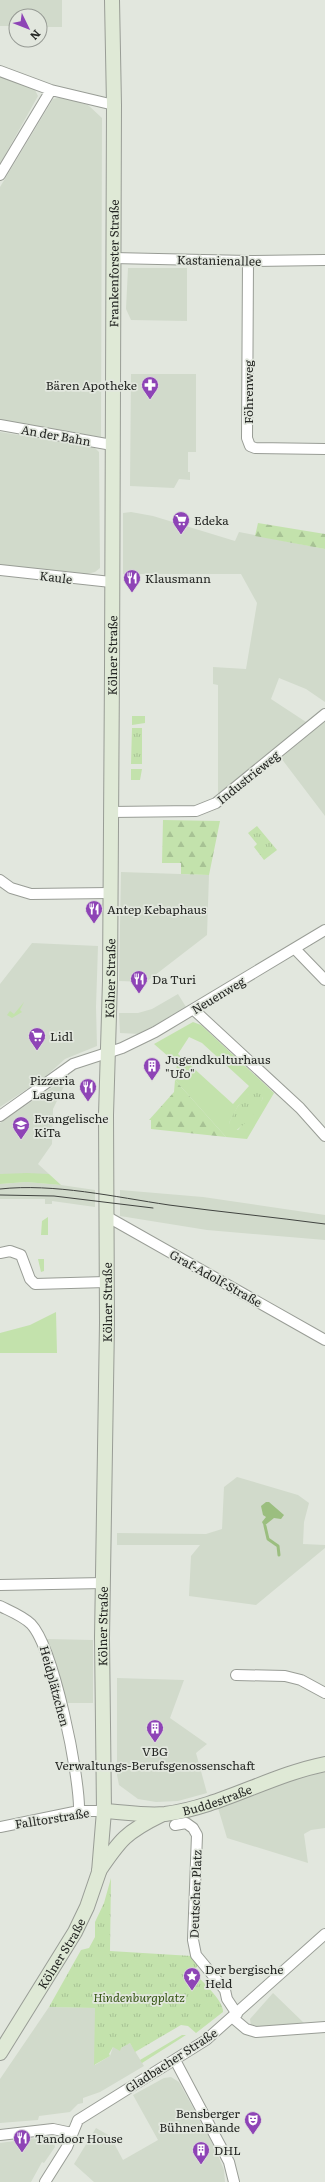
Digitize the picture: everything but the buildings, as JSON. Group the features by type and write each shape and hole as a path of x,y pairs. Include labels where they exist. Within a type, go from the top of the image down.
{"main road":[{"name":"Frankenforster Straße","path":"112,0 114,105 112,526"},
{"name":"Kölner Straße","path":"0,2053 75,1932 87,1907 99,1872 104,1811 107,1053 110,981 109,893 111,812 112,526"},
{"name":"Buddestraße","path":"104,1811 163,1814 196,1807 293,1772 325,1764"},
{"path":"99,1872 129,1833 136,1827 163,1814"}],"street":[{"path":"0,72 51,90 114,105"},
{"path":"0,175 51,90"},
{"name":"Kastanienallee","path":"113,258 248,261 325,260"},
{"name":"Föhrenweg","path":"248,261 247,438 250,446 256,448 325,449"},
{"name":"An der Bahn","path":"0,425 112,445"},
{"name":"Kaule","path":"0,570 111,582"},
{"name":"Industrieweg","path":"111,812 196,811 216,803 325,714"},
{"path":"0,880 11,888 31,894 109,893"},
{"name":"Neuenweg","path":"0,1116 67,1068 141,1039 194,1010 325,930"},
{"path":"296,949 325,980"},
{"path":"194,1010 300,1108 325,1136"},
{"name":"Graf-Adolf-Straße","path":"106,1216 325,1340"},
{"path":"0,1253 10,1251 21,1255 30,1279 39,1285 106,1282"},
{"path":"0,1585 104,1583"},
{"name":"Heidplätzchen","path":"0,1606 31,1624 44,1642 65,1716 80,1794 79,1811"},
{"path":"236,1675 285,1676 301,1680 325,1693"},
{"name":"Falltorstraße","path":"0,1827 79,1811 104,1811"},
{"name":"Deutscher Platz","path":"175,1824 186,1823 197,1835 193,1940 195,1953 225,1990 227,1999 235,2016"},
{"name":"Gladbacher Straße","path":"72,2133 78,2120 84,2115 206,2040 235,2016 325,1934"},
{"path":"235,2016 246,2029 256,2032 325,2027"},
{"path":"175,2060 229,2162 234,2182"},
{"path":"0,2135 53,2129 72,2133 45,2182"}],"shaded area":[{"path":"0,0 62,0 62,27 48,27 48,8 8,8 8,26 0,26"},
{"path":"0,76 34,88 38,96 0,164"},
{"path":"61,97 88,105 102,118 101,437 0,420 0,187 53,99"},
{"path":"128,268 187,268 187,321 131,320 126,309"},
{"path":"131,374 196,374 196,452 188,452 188,472 190,472 190,480 179,479 174,488 130,486"},
{"path":"0,432 94,447 99,452 100,568 95,572 83,575 0,565"},
{"path":"131,512 153,516 235,541 239,532 325,549 325,702 306,689 279,678 271,699 306,722 218,794 218,685 213,684 213,667 246,669 257,603 241,574 123,574 123,513"},
{"path":"325,721 325,816 281,758"},
{"path":"121,872 209,875 207,935 146,982 119,981"},
{"path":"32,943 98,946 96,1007 97,1046 65,1059 45,1077 0,1107 0,984"},
{"path":"178,994 186,1007 140,1034 120,1033 119,1013 138,1013 152,1009"},
{"path":"69,1076 53,1109 52,1144 38,1164 49,1174 0,1174 0,1123"},
{"path":"26,1182 95,1190 95,1207 52,1201 52,1204 45,1204 45,1199 0,1199 0,1184"},
{"path":"120,1190 203,1197 325,1215 325,1240 207,1230 120,1216"},
{"path":"237,1477 298,1495 309,1503 304,1522 303,1544 325,1545 325,1548 256,1605 189,1596 191,1556 200,1545 117,1545 117,1533 206,1534 222,1529 224,1487"},
{"path":"266,1502 269,1502 284,1515 281,1519 274,1518 264,1526 262,1522 266,1517 263,1515 261,1506"},
{"path":"46,1639 93,1640 93,1703 66,1703"},
{"path":"117,1678 184,1680 170,1718 207,1744 196,1753 207,1793 178,1801 156,1802 138,1799 119,1785 117,1775"},
{"path":"325,1772 325,1828 311,1830 304,1834 308,1863 227,1838 218,1808 296,1779"},
{"path":"273,1993 304,2023 258,2028 251,2026 250,2019"},
{"path":"49,2007 95,2008 95,2065 110,2056 113,2047 121,2048 130,2043 144,2066 100,2092 83,2098 83,2103 78,2104 70,2112 39,2116 38,2120 0,2123 0,2079"},
{"path":"171,2077 179,2082 215,2148 224,2170 225,2182 94,2182 74,2164 96,2128 110,2136 123,2160 158,2140 133,2095 164,2078"},
{"path":"43,2137 54,2143 55,2147 44,2163 42,2162 31,2182 0,2182 0,2143"}],"green space":[{"path":"258,523 325,534 325,549 255,536"},
{"path":"132,716 145,716 145,723 132,725"},
{"path":"132,728 142,728 142,764 131,764"},
{"path":"131,769 142,769 140,780 131,780"},
{"path":"163,820 220,821 209,875 181,874 181,863 162,863"},
{"path":"257,826 277,850 264,860 254,847 257,844 248,833"},
{"path":"24,1002 20,1010 22,1012 12,1018 7,1015 10,1011 14,1014"},
{"path":"193,1022 201,1025 274,1093 247,1139 226,1137 175,1080 177,1064 154,1044","holes":["189,1037 202,1043 249,1086 233,1104 178,1054","249,1094 263,1096 262,1100 238,1130 229,1123 238,1106"]},
{"path":"175,1080 226,1137 151,1129 151,1120 149,1120 174,1092"},
{"path":"256,1090 263,1094 263,1098 257,1109 242,1126 233,1131 229,1123 234,1114 243,1099 251,1092"},
{"path":"0,1174 49,1174 61,1185 26,1182 0,1184"},
{"path":"48,1217 48,1235 41,1235 42,1221"},
{"path":"38,1259 44,1259 44,1271 41,1272"},
{"path":"56,1312 57,1353 0,1353 0,1333 30,1325"},
{"name":"Hindenburgplatz","path":"111,1878 110,1951 192,1956 199,1964 193,1972 220,2002 223,2012 196,2033 188,2026 181,2025 135,2052 130,2043 121,2048 120,2051 113,2047 109,2054 110,2056 94,2065 95,2008 49,2007 81,1950 89,1948 95,1937 95,1922 104,1903"},
{"path":"182,2035 186,2035 142,2063 140,2060"}],"waterway":[{"path":"265,1526 268,1539 278,1546 279,1555"}],"tram line":[{"path":"0,1189 63,1189 169,1205 325,1224"},
{"path":"0,1195 54,1196 153,1208"}],"place":[{"name":"Bären Apotheke","path":"150,400"},
{"name":"Edeka","path":"181,535"},
{"name":"Klausmann","path":"132,593"},
{"name":"Antep Kebaphaus","path":"94,924"},
{"name":"Da Turi","path":"139,994"},
{"name":"Lidl","path":"37,1051"},
{"name":"Jugendkulturhaus \"Ufo\"","path":"152,1081"},
{"name":"Pizzeria Laguna","path":"88,1102"},
{"name":"Evangelische KiTa","path":"21,1140"},
{"name":"VBG Verwaltungs-Berufsgenossenschaft","path":"155,1743"},
{"name":"Der bergische Held","path":"192,1991"},
{"name":"Bensberger BühnenBande","path":"253,2135"},
{"name":"Tandoor House","path":"22,2153"},
{"name":"DHL","path":"201,2165"}]}
